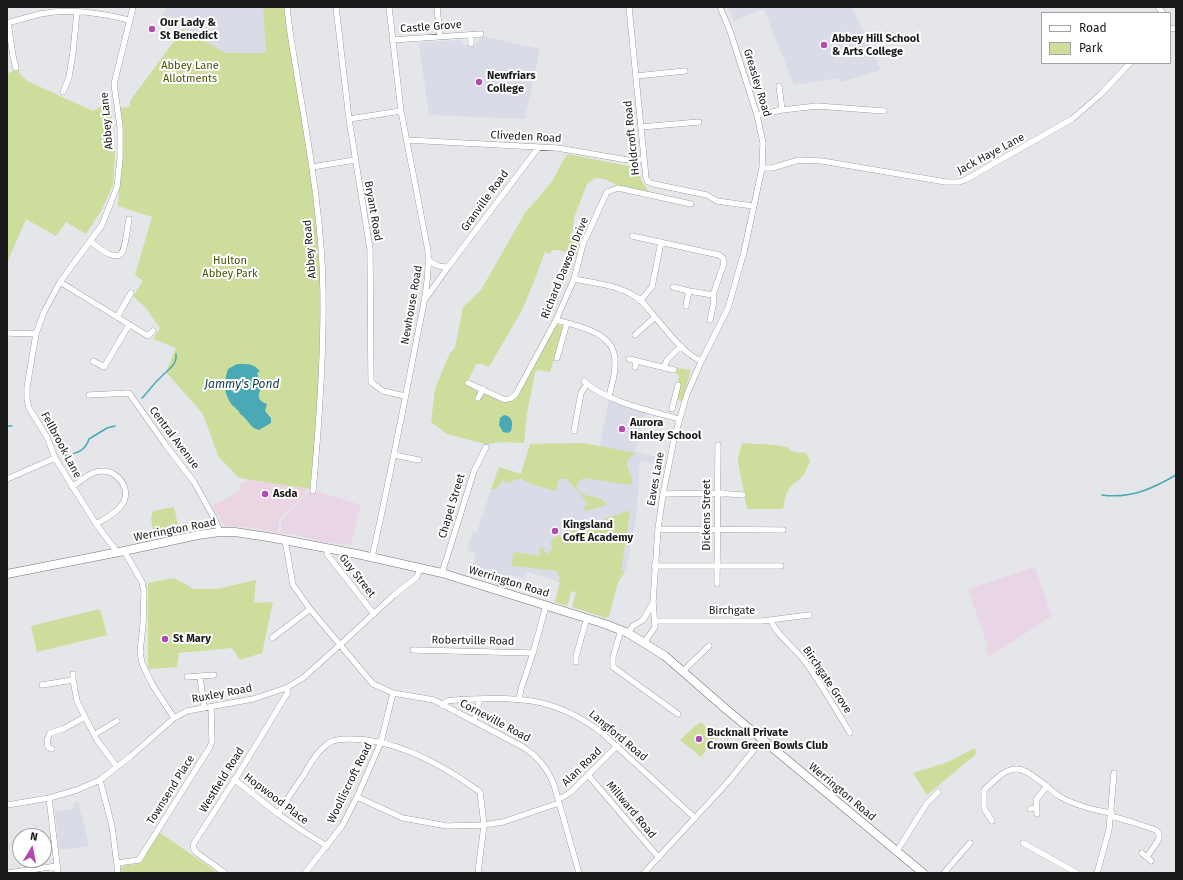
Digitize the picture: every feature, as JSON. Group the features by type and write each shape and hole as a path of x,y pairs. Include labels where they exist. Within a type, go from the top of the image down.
{"highway":[{"name":"Werrington Road","path":"7,574 198,535 220,532 247,534 328,548 442,573 587,618 625,632 665,656 762,740 923,873"}],"street":[{"path":"40,7 41,14"},
{"name":"Abbey Lane","path":"36,334 44,312 60,282 91,242 105,218 117,187 120,159 120,126 114,84 133,7"},
{"name":"Abbey Road","path":"287,7 312,167 319,232 323,291 321,384 313,491"},
{"name":"Bryant Road","path":"336,7 354,160 370,249 371,382 383,391 405,396"},
{"name":"Newhouse Road","path":"372,557 425,300 429,260 401,111 389,7"},
{"path":"437,7 440,36"},
{"name":"Holdcroft Road","path":"629,7 643,159 648,182 707,195 716,201 753,206"},
{"name":"Greasley Road","path":"720,7 730,31 757,115 763,143 762,168 753,206"},
{"path":"64,92 69,78 77,12"},
{"path":"16,68 7,23 41,14 77,12 100,13 129,20"},
{"name":"Castle Grove","path":"392,40 481,34"},
{"name":"Castle Grove","path":"471,35 471,44"},
{"name":"Jack Haye Lane","path":"762,168 772,168 799,160 822,161 946,182 959,182 1072,120 1100,95 1129,64"},
{"path":"636,76 685,71"},
{"path":"779,86 782,110"},
{"path":"757,115 782,110 817,106 884,111"},
{"path":"349,119 401,111"},
{"path":"641,127 699,122"},
{"name":"Cliveden Road","path":"407,140 557,148 628,160 643,159"},
{"name":"Granville Road","path":"425,300 522,167 538,148"},
{"path":"312,167 354,160"},
{"name":"Richard Dawson Drive","path":"468,383 503,399 508,400 516,394 556,320 574,279 583,244 607,192 618,188 691,204"},
{"name":"Eaves Lane","path":"655,622 653,602 654,566 658,529 663,494 679,419 683,405 701,363 728,308 741,264 753,206"},
{"path":"91,242 114,256 120,255 124,250 129,219"},
{"path":"632,236 719,255 723,258 724,263 713,295 714,301 710,320"},
{"path":"640,300 652,287 661,242"},
{"path":"429,260 435,265 448,267"},
{"path":"574,279 621,289 637,297 682,346 701,363"},
{"path":"60,282 148,336 153,331"},
{"path":"673,287 713,295"},
{"path":"686,306 689,291"},
{"path":"116,317 131,293"},
{"path":"635,335 655,317"},
{"path":"556,320 596,333 611,346 614,354 615,365 609,396"},
{"path":"557,358 567,323"},
{"path":"93,361 104,367 130,325"},
{"path":"7,333 36,334"},
{"name":"Fellbrook Lane","path":"36,334 27,380 27,399 29,408 47,437 55,458 96,524 120,552 142,582 144,591 143,625 140,642 142,663 154,687 174,718"},
{"path":"664,368 667,360 682,346"},
{"path":"628,359 674,370"},
{"path":"635,368 636,361"},
{"path":"574,431 581,393 586,383 609,396 640,408 679,419"},
{"path":"672,409 678,385"},
{"path":"478,398 483,389"},
{"name":"Central Avenue","path":"89,395 130,393 165,444 194,482 220,532"},
{"path":"674,402 683,405"},
{"name":"Dickens Street","path":"717,584 718,445"},
{"name":"Chapel Street","path":"442,573 474,471 486,448"},
{"path":"394,455 419,460"},
{"path":"7,478 55,458"},
{"path":"72,487 94,472 102,470 118,476 122,482 125,488 123,504 117,511 96,524"},
{"path":"663,494 717,493 743,495"},
{"path":"658,529 783,530"},
{"name":"Corneville Road","path":"286,540 293,586 310,609 341,644 371,682 393,693 431,699 531,752 541,762 553,783 579,873"},
{"name":"Guy Street","path":"328,548 327,554 374,614"},
{"path":"654,566 781,566"},
{"name":"Ruxley Road","path":"7,805 49,798 77,790 100,780 174,718 187,711 253,699 286,688 303,678 394,595 417,577 420,568"},
{"name":"Eaves Lane","path":"625,632 643,620 653,602"},
{"path":"519,699 546,606"},
{"path":"272,638 310,609"},
{"name":"Birchgate","path":"655,622 771,620 809,615"},
{"path":"576,662 576,656 587,618"},
{"name":"Birchgate Grove","path":"771,620 775,628 797,651 806,663 850,733"},
{"path":"644,643 655,627 655,622"},
{"path":"625,632 613,657 613,667 678,714"},
{"path":"683,671 709,646"},
{"name":"Robertville Road","path":"413,650 532,653"},
{"path":"187,677 214,675"},
{"path":"42,686 73,677 77,700 85,717 104,750 117,767"},
{"path":"200,677 204,707"},
{"name":"Westfield Road","path":"225,873 197,853 193,848 194,844 288,692 286,688"},
{"name":"Woolliscroft Road","path":"305,873 342,826 357,797 381,742 393,693"},
{"path":"474,721 480,699"},
{"name":"Langford Road","path":"442,705 451,700 519,699 548,704 570,712 596,728 695,818"},
{"name":"Townsend Place","path":"117,863 139,860 210,747 212,741 211,707"},
{"path":"52,749 48,747 47,740 50,733 63,729 85,717"},
{"path":"95,734 117,722"},
{"path":"278,814 317,754 330,741 360,739 381,742 419,756 461,779 480,792 484,825 478,873"},
{"path":"644,873 742,766 762,740"},
{"name":"Alan Road","path":"357,797 402,818 447,826 484,825 503,822 559,801 617,746"},
{"path":"992,821 984,808 984,790 994,780 1010,770 1018,768 1030,774 1059,796 1078,805 1111,814 1156,830 1159,834 1159,839 1147,857"},
{"path":"1097,873 1109,830 1111,814 1111,781 1114,773"},
{"name":"Millward Road","path":"588,775 659,858"},
{"name":"Hopwood Place","path":"234,779 278,814 327,846"},
{"path":"100,780 112,826 118,873"},
{"path":"1030,810 1037,811 1036,800 1047,786"},
{"path":"897,851 927,803 938,792"},
{"path":"49,798 58,873"},
{"path":"944,873 970,843"},
{"path":"1023,843 1077,873"},
{"path":"8,873 57,866"}],"shaded area":[{"path":"166,7 263,7 267,53 226,53 170,21 161,18"},
{"name":"Abbey Hill School & Arts College","path":"728,7 852,7 881,70 841,82 839,78 794,85 764,9 734,21"},
{"name":"Newfriars College","path":"481,36 540,49 525,119 429,115 419,43 460,40 466,45 476,44"},
{"name":"Kingsland CofE Academy","path":"609,400 646,412 635,452 665,459 663,466 640,461 637,512 626,570 618,582 609,616 606,618 572,607 576,593 572,591 567,606 555,602 560,582 527,572 525,579 510,575 507,584 471,573 476,553 467,551 473,531 477,532 499,467 521,474 530,444 583,443 600,446"},
{"path":"247,480 307,488 305,494 282,516 279,522 278,533 255,528 225,526 212,506 241,490 239,485"},
{"path":"309,489 361,505 351,545 324,542 297,535 280,533 282,520 296,504 305,497"},
{"path":"1035,567 1052,616 989,657 985,651 987,645 968,589"},
{"path":"78,801 89,846 59,850 55,812 74,809 73,803"}],"green space":[{"name":"Hulton Abbey Park","path":"263,7 284,7 308,149 317,221 320,257 321,341 317,416 310,489 239,478 218,456 203,414 166,372 176,348 153,339 160,328 145,307 133,296 143,281 135,275 152,217 118,206 123,128 119,108 130,107 130,101 183,29 226,53 266,53"},
{"path":"15,70 19,70 19,73 27,81 93,111 110,101 115,156 113,185 101,211 86,234 66,222 56,236 26,219 7,263 7,74"},
{"path":"567,154 639,168 641,180 649,192 617,185 605,179 595,178 587,184 574,218 573,230 569,238 580,243 576,256 559,250 552,250 550,254 545,252 522,310 489,367 482,364 476,364 469,379 467,379 465,384 477,391 475,399 479,401 483,395 486,394 505,402 513,400 555,327 558,325 563,326 564,329 550,372 539,370 535,373 527,414 524,443 504,442 485,444 447,434 431,422 435,389 450,353 455,348 463,307 481,290 525,213 551,183"},
{"path":"676,368 691,370 682,402 678,399 677,385 679,376 675,372"},
{"path":"583,443 635,453 627,463 632,477 632,483 629,485 585,478 577,484 577,488 581,493 600,498 607,504 604,506 585,511 583,508 587,505 585,502 586,501 567,479 559,479 556,491 534,485 521,479 514,480 511,483 502,481 496,489 491,489 499,467 521,474 530,444"},
{"path":"742,443 782,446 787,447 797,453 804,452 807,455 810,462 803,476 790,487 786,495 783,509 747,509 738,458"},
{"path":"174,507 179,530 154,535 151,519 153,511"},
{"path":"627,511 630,513 621,571 625,572 618,582 609,616 606,618 572,607 576,592 571,591 567,606 555,602 560,583 558,582 560,578 557,571 512,566 513,552 541,556 539,551 541,547 545,549 543,551 548,554 553,547 551,542 553,538"},
{"path":"174,578 194,589 217,589 256,580 254,603 273,602 262,653 240,660 232,648 179,653 177,667 148,669 148,583"},
{"path":"100,609 107,635 37,652 31,626"},
{"name":"Bucknall Private Crown Green Bowls Club","path":"701,722 716,737 701,757 680,740"},
{"path":"975,748 976,753 974,756 927,795 913,773 948,762"},
{"path":"159,832 218,873 121,873 123,866 141,863"}],"water":[{"name":"Jammy's Pond","path":"237,364 252,365 260,371 257,373 262,386 259,397 261,401 267,404 265,411 271,418 271,423 259,430 253,427 240,414 229,401 227,396 225,383 228,369"},
{"path":"504,415 509,417 512,421 511,431 508,433 503,432 499,425 500,418"}],"waterway":[{"path":"142,398 172,367 175,362 176,354"},
{"path":"7,426 12,426"},
{"path":"64,456 80,451 85,447 89,439 107,428 115,426"},
{"path":"1102,495 1122,496 1140,492 1158,485 1176,475"}],"place":[{"name":"Our Lady & St Benedict","path":"152,29"},
{"name":"Abbey Hill School & Arts College","path":"824,45"},
{"name":"Newfriars College","path":"479,82"},
{"name":"Aurora Hanley School","path":"622,429"},
{"name":"Asda","path":"265,494"},
{"name":"Kingsland CofE Academy","path":"555,531"},
{"name":"St Mary","path":"165,639"},
{"name":"Bucknall Private Crown Green Bowls Club","path":"699,739"}],"park label":[{"name":"Abbey Lane Allotments","path":"190,72"}]}
